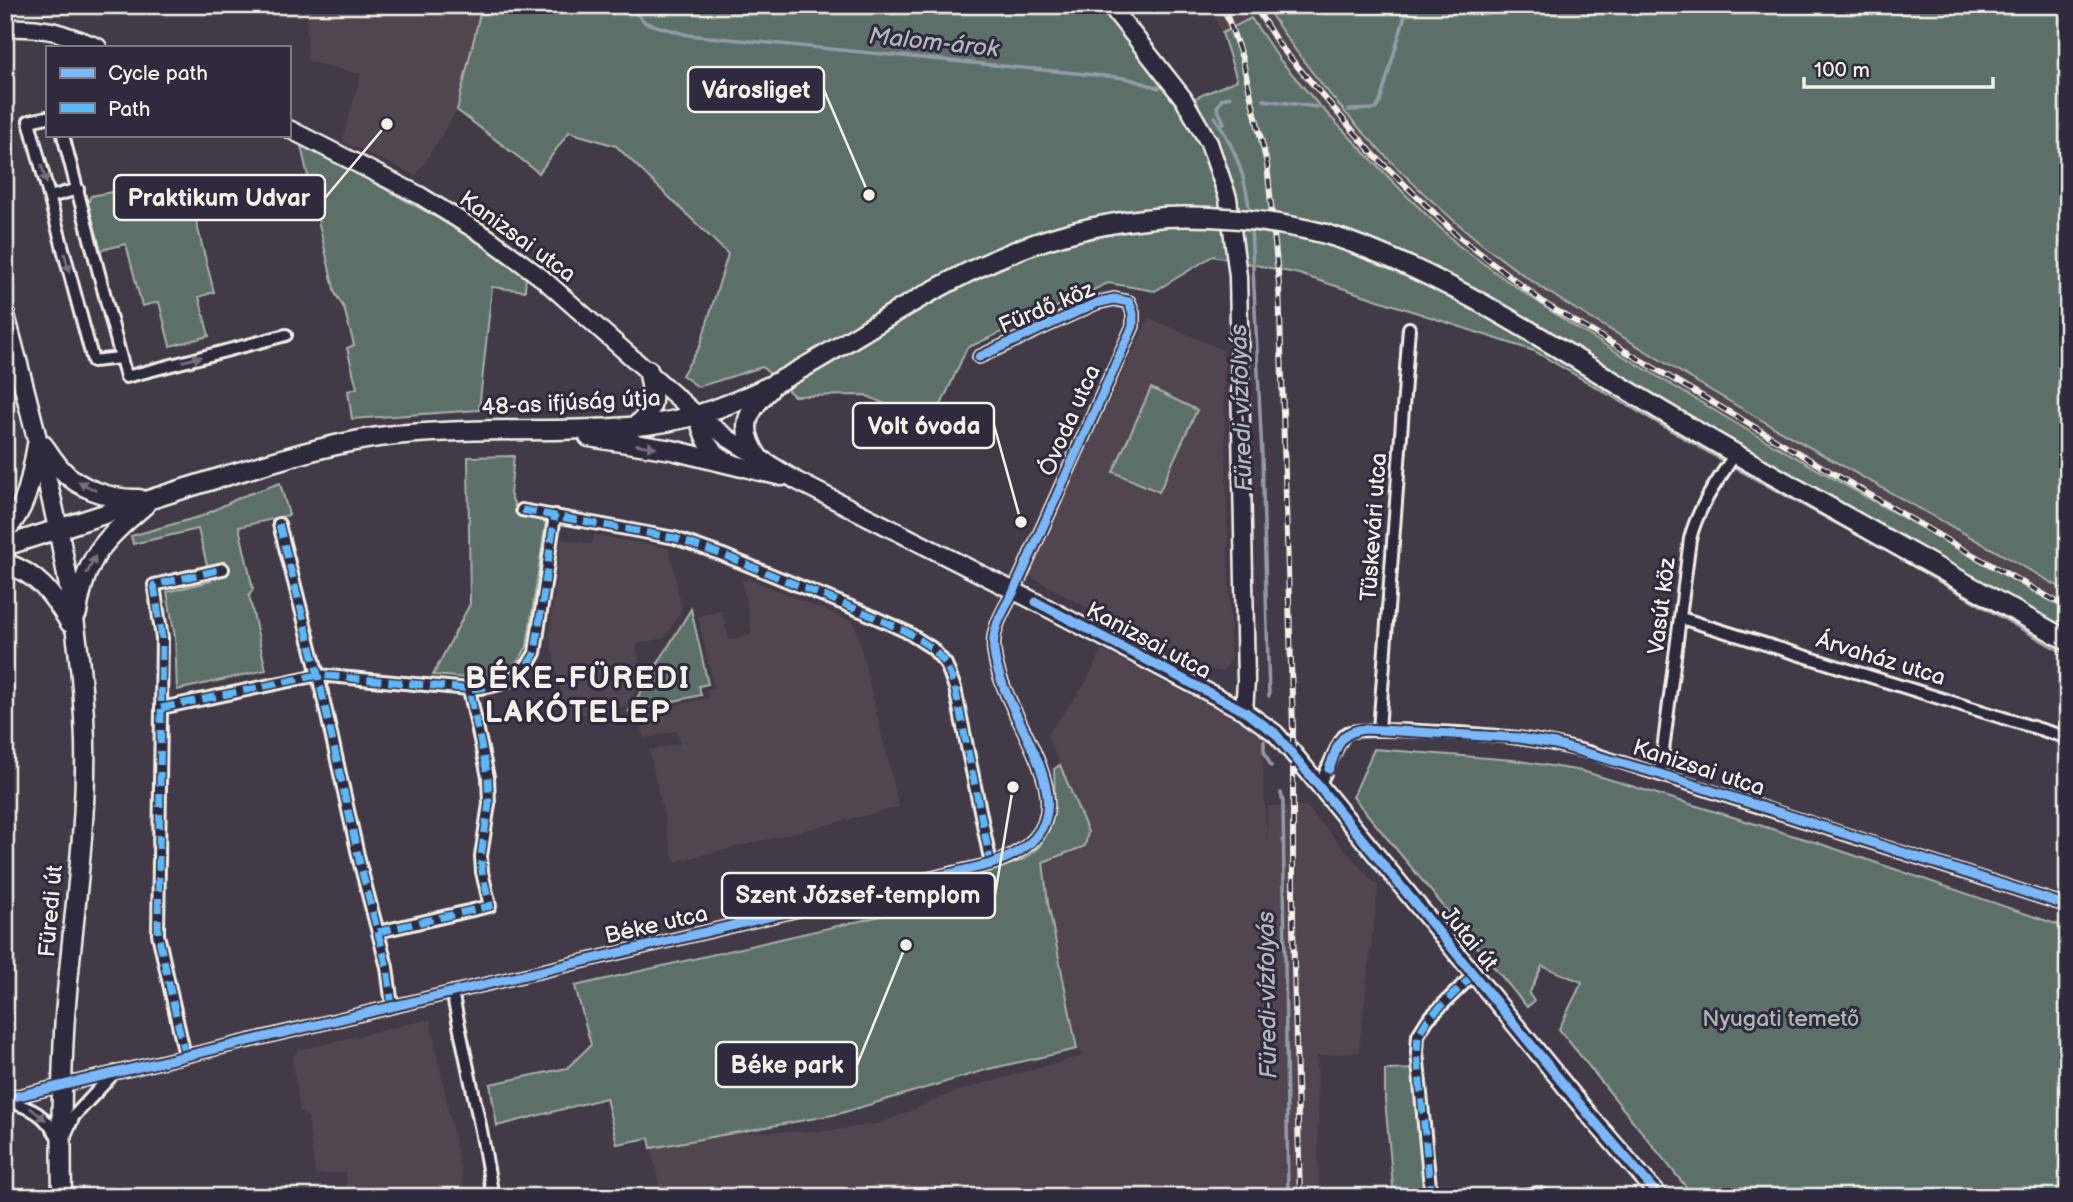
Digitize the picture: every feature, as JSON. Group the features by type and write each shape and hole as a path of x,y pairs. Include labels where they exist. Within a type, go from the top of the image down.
{"main road":[{"name":"48-as ifjúság útja","path":"5,546 275,460 341,444 393,436 634,427 697,415 738,401 776,383 958,276 1010,252 1073,230 1112,222 1165,217 1240,217 1326,234 1395,259 1455,290 1735,454 2068,641"},
{"path":"5,314 39,439 59,529 75,631"},
{"path":"634,427 645,419 650,411 652,398 648,370"},
{"path":"758,457 747,436 749,413 776,383"},
{"path":"530,430 672,450 742,467"},
{"path":"39,439 61,470 85,487 127,500 152,498"},
{"path":"5,531 21,511 29,488 39,439"},
{"path":"75,631 80,595 101,545 152,498"},
{"path":"5,563 22,569 38,580 52,594 75,631"},
{"name":"Füredi út","path":"62,1197 65,1017 83,826 85,776 85,738 75,631"}],"street":[{"path":"1110,5 1183,98 1209,143 1228,198 1238,276 1246,644 1244,711"},
{"path":"5,27 34,26 95,46"},
{"path":"46,117 29,121 93,361 120,358"},
{"name":"Kanizsai utca","path":"290,129 419,195 487,237 542,278 697,415 797,481 1244,711"},
{"path":"63,136 126,377 286,335"},
{"path":"50,197 78,190"},
{"name":"Fürdő köz","path":"979,357 1096,303 1114,299 1129,302"},
{"name":"Óvoda utca","path":"1014,591 1133,326 1133,313 1129,302"},
{"name":"Tüskevári utca","path":"1380,730 1409,328"},
{"name":"Kanizsai utca","path":"697,415 708,444 719,454 742,467 797,481"},
{"name":"Vasút köz","path":"1660,774 1690,539 1695,518 1735,454"},
{"path":"522,510 674,538 861,611 907,632 932,648 946,664 956,688 990,864"},
{"path":"161,708 318,675 469,689 487,688 517,676 527,667 534,653 555,515"},
{"path":"279,524 318,675 359,864 387,967 392,1006"},
{"path":"185,1056 158,934 162,638 154,585 223,569"},
{"name":"Béke utca","path":"5,1100 1012,857 1026,847 1040,831 1048,789 1041,766 1004,688 993,650 996,624 1014,591"},
{"name":"Árvaház utca","path":"1681,618 2068,738"},
{"path":"378,932 490,906 481,856 489,804 488,777 469,689"},
{"name":"Jutai út","path":"1244,711 1275,733 1589,1115 1660,1197"},
{"name":"Kanizsai utca","path":"1319,785 1343,736 1355,730 1519,738 1592,753 2068,906"},
{"path":"1431,1197 1417,1052 1419,1035 1428,1018 1474,974"},
{"path":"452,992 493,1197"},
{"path":"61,1142 74,1116 115,1072"},
{"path":"5,1100 32,1108 49,1123 61,1142"},
{"path":"1515,1197 1536,1193 1548,1197"}],"shaded area":[{"path":"272,5 482,5 457,110 416,176 342,141 361,74 308,61 306,12"},
{"path":"1208,5 1296,5 1268,11 1327,92 1401,171 1442,210 1500,257 1558,299 2068,592 2068,611 1737,424 1570,324 1506,280 1458,245 1403,192 1317,103 1280,60 1251,19 1222,33"},
{"path":"1149,318 1223,350 1231,660 1223,671 1204,670 1027,575"},
{"path":"594,535 669,548 682,609 665,638 639,643 636,648 643,677 627,706 566,718 549,635 561,539 592,544"},
{"path":"750,579 855,623 899,807 674,862 649,750 680,744 677,731 644,738 638,714 708,698 707,690 714,688 698,616 722,611 729,640 752,635 742,581"},
{"path":"1102,650 1249,726 1261,735 1267,841 1268,806 1306,806 1378,887 1359,1052 1317,1056 1319,1197 662,1197 651,1148 732,1133 830,1131 881,1123 957,1091 1085,1055 1077,1049 1048,903 1043,862 1085,847 1088,832 1047,735 1085,684"},
{"path":"430,1019 466,1197 340,1197 339,1188 347,1187 345,1172 315,1175 308,1117 300,1111 292,1059 298,1050"}],"green space":[{"path":"482,5 1099,5 1177,106 1237,80 1222,33 1251,18 1280,60 1317,103 1458,245 1570,324 1737,424 2068,611 2068,656 1731,466 1534,351 1299,274 1213,256 1155,291 1108,283 967,348 932,425 865,395 794,396 762,367 698,387 682,375 700,346 728,254 616,146 569,132 539,173 457,110"},
{"path":"1296,5 2068,5 2068,592 1746,411 1569,305 1477,240 1437,206 1362,131 1327,91 1268,10"},
{"path":"300,142 485,244 526,273 525,291 492,287 479,410 352,419 348,391 357,388 347,348 354,345 344,308 335,293"},
{"path":"186,182 214,292 199,297 209,336 170,346 159,302 142,306 126,244 101,250 88,203 91,196 112,192 114,201"},
{"path":"1151,388 1197,410 1159,492 1113,472"},
{"path":"514,456 510,494 520,517 546,521 527,646 510,669 499,674 475,678 433,675 470,604 468,457"},
{"path":"280,483 289,515 239,527 253,589 249,596 266,670 177,690 175,637 167,592 211,581 198,529 133,544 131,536 202,516 243,496"},
{"path":"691,609 708,684 699,686 701,695 629,711"},
{"name":"Nyugati temető","path":"1374,749 1513,760 1582,771 1821,844 2062,926 2068,937 2068,1197 1694,1197 1559,1029 1582,982 1542,966 1529,994 1534,1001 1527,1007 1353,797"},
{"path":"1060,765 1088,832 1085,846 1043,862 1048,903 1077,1049 989,1069 838,1114 651,1148 649,1138 617,1144 606,1098 497,1126 490,1084 567,1068 591,1045 575,986 982,893 978,873 1020,861 1032,854 1047,834 1053,808 1054,769"},
{"path":"1419,1069 1431,1197 1394,1197 1385,1100 1385,1070"}],"waterway":[{"name":"Malom-árok","path":"628,5 646,23 688,35 1126,78 1159,88"},
{"path":"1349,110 1376,109 1380,102 1408,5"},
{"path":"1220,125 1224,123 1217,107 1222,99 1230,97"},
{"path":"1264,100 1317,107"},
{"name":"Füredi-vízfolyás","path":"1215,117 1239,164 1250,215"},
{"name":"Füredi-vízfolyás","path":"1251,226 1262,455 1269,696"},
{"name":"Füredi-vízfolyás","path":"1264,741 1264,751 1271,766"},
{"name":"Füredi-vízfolyás","path":"1281,793 1288,1197"}],"railway":[{"path":"1223,5 1242,58 1267,164 1279,284 1293,728 1293,926 1300,1197"},
{"path":"1254,5 1279,45 1375,156 1459,237 1547,305 1950,542 2068,608"}],"marked path":[{"path":"522,510 675,538 861,611 907,632 932,648 946,664 955,688 991,864"},
{"path":"161,708 318,675 469,689 508,681 523,670 535,653 555,515"},
{"path":"279,524 318,675 360,864 387,967 392,1006"},
{"path":"185,1056 158,934 162,638 154,585 223,569"},
{"path":"378,932 490,906 481,856 489,804 488,777 469,689"},
{"path":"1431,1197 1417,1052 1418,1035 1428,1019 1474,974"},
{"path":"1515,1197 1537,1193 1548,1197"}],"cycle path":[{"path":"5,1099 991,864 1026,846 1044,824 1047,798 1041,770 1001,679 994,651 994,635 1133,326 1133,313 1129,302 1114,299 1096,303 979,357"},
{"path":"1036,602 1244,711 1275,733 1589,1115 1660,1197"},
{"path":"1329,769 1344,737 1365,729 1519,738 1555,744 1660,774 2068,906"}],"place":[{"name":"Praktikum Udvar","path":"387,124"},
{"name":"Városliget","path":"869,195"},
{"name":"Volt óvoda","path":"1021,522"},
{"name":"Szent József-templom","path":"1013,787"},
{"name":"Béke park","path":"906,945"}],"district":[{"name":"BÉKE-FÜREDI LAKÓTELEP","path":"578,695"}]}
